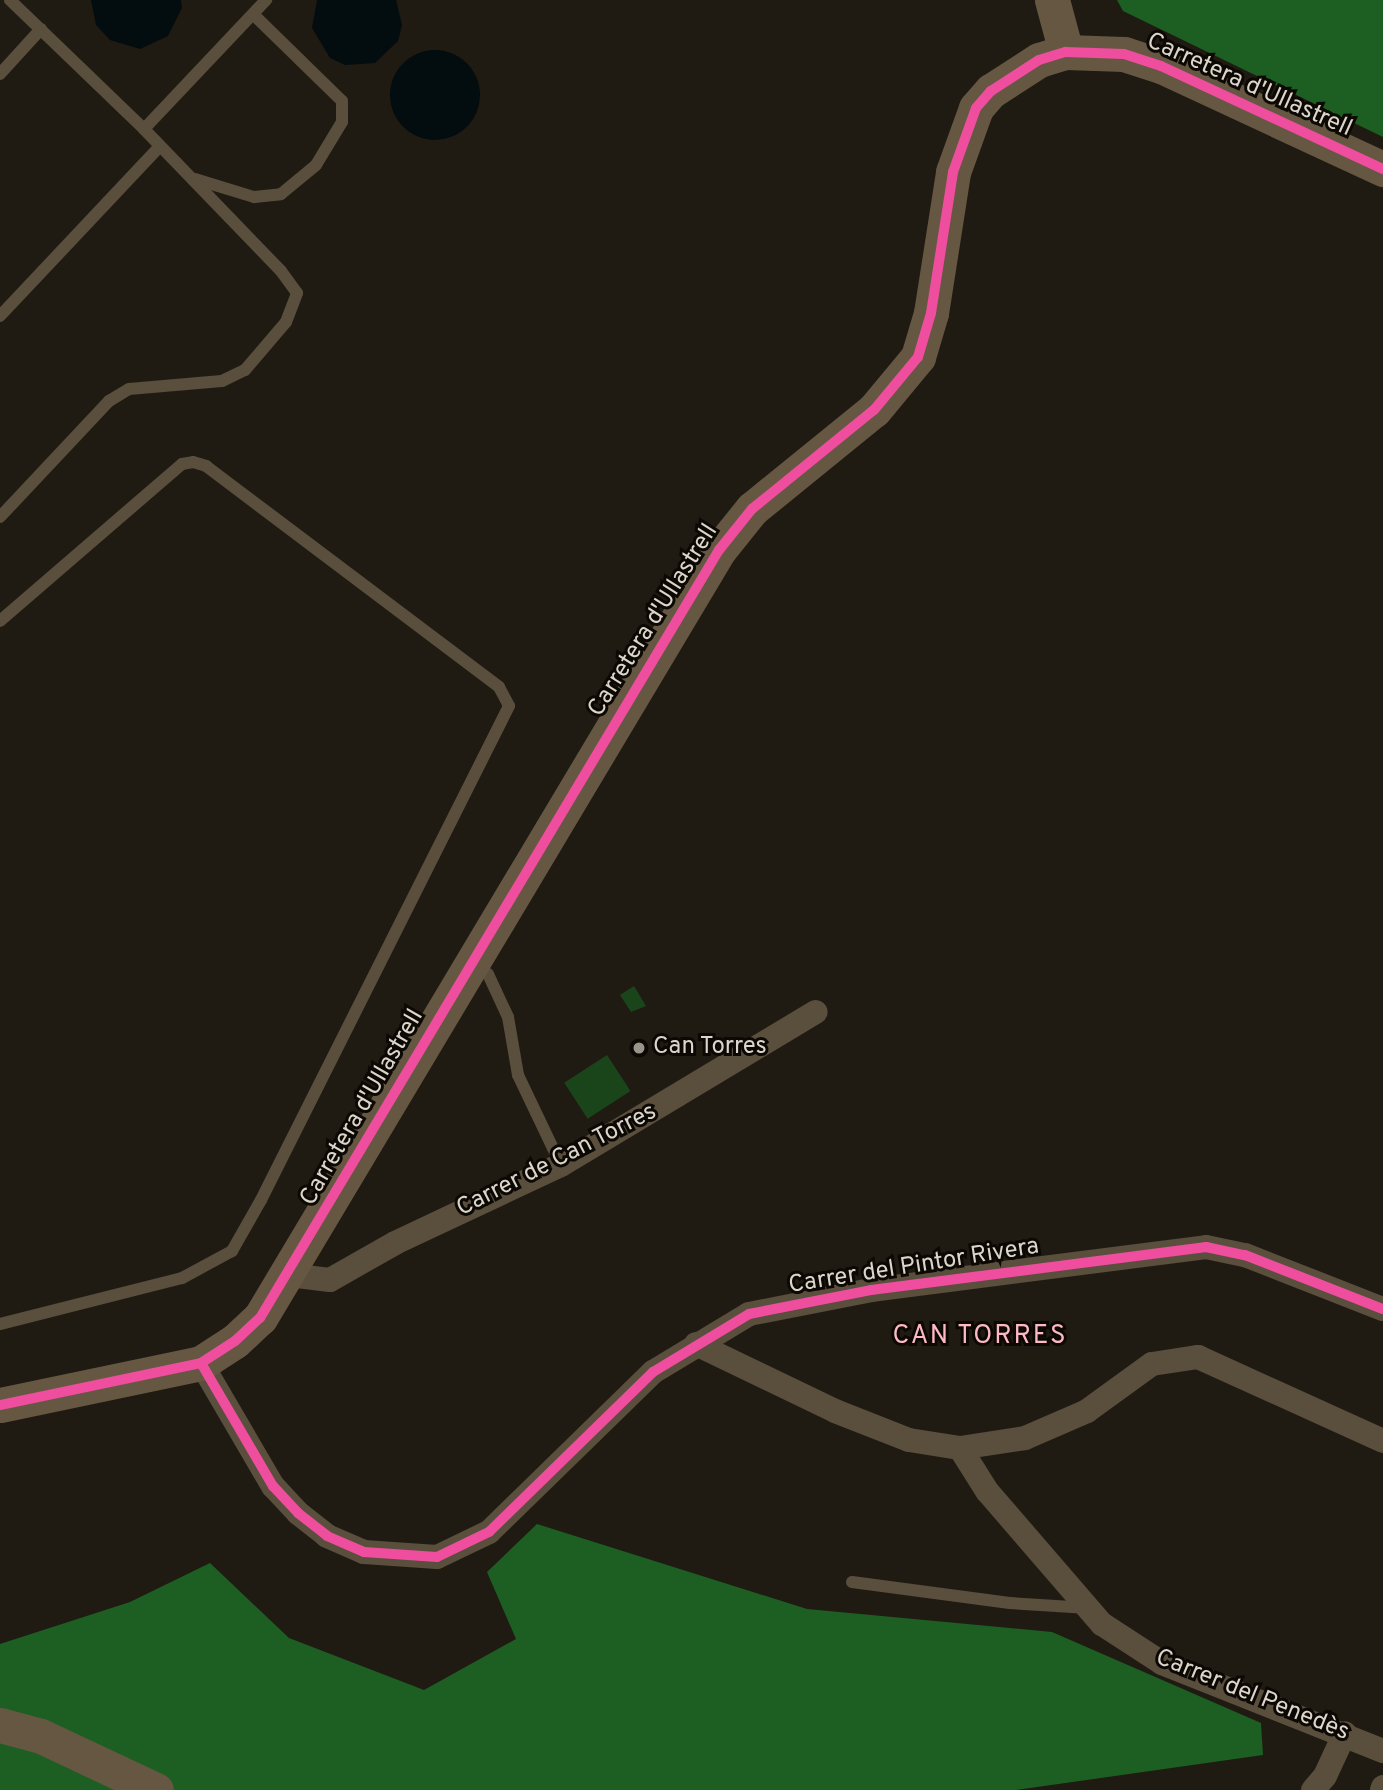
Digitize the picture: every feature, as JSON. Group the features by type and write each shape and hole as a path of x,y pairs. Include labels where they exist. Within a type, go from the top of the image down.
{"street":[{"path":"1052,0 1066,51"},
{"name":"Carretera d'Ullastrell","path":"0,1405 201,1363 235,1342 260,1318 289,1275 719,550 752,509 874,410 918,357 931,313 953,172 976,108 1011,76 1066,51 1124,54 1161,66 1383,169"},
{"name":"Carrer de Can Torres","path":"289,1275 330,1280 395,1243 561,1165 816,1012"},
{"name":"Carrer del Pintor Rivera","path":"201,1363 273,1486 298,1513 327,1535 364,1552 437,1557 489,1532 653,1372 749,1314 871,1290 1206,1247 1245,1255 1383,1309"},
{"path":"696,1344 773,1384 909,1440 960,1448 1025,1438 1087,1410 1152,1364 1198,1357 1383,1441"},
{"name":"Carrer del Penedès","path":"960,1448 987,1491 1102,1624 1162,1663 1345,1733 1383,1751"},
{"path":"0,1725 61,1744 156,1790"},
{"path":"1313,1790 1325,1776 1345,1733"}],"lane":[{"path":"0,517 109,401 129,389 222,381 245,370 286,322 297,293 144,129 10,0"},
{"path":"144,129 266,0"},
{"path":"191,178 254,197 281,194 316,165 342,122 342,102 253,14"},
{"path":"0,74 41,29"},
{"path":"0,316 160,146"},
{"path":"0,621 182,464 193,462 206,466 499,687 509,706 261,1200 232,1251 182,1278 0,1324"},
{"path":"473,962 488,974 500,998 508,1017 518,1075 561,1165"},
{"path":"852,1582 1010,1603 1088,1608"}],"green space":[{"path":"1117,0 1383,0 1383,137 1123,11"},
{"path":"634,986 646,1006 631,1012 620,995"},
{"path":"607,1055 630,1091 588,1119 564,1083"},
{"path":"537,1524 807,1609 1052,1632 1261,1723 1263,1755 1016,1790 0,1790 0,1644 130,1602 210,1563 289,1638 424,1690 516,1639 487,1572"}],"shaded area":[{"path":"91,0 181,0 182,8 168,36 140,49 110,40 96,25"},
{"path":"317,0 396,0 402,25 398,41 375,63 345,65 330,58 312,28"},
{"path":"435,50 452,53 467,63 477,78 480,95 477,112 467,127 452,137 435,140 418,137 403,127 393,112 390,95 393,78 403,63 418,53"}],"cycle path":[{"path":"0,1405 201,1363 235,1341 260,1318 719,550 752,509 874,410 918,357 931,313 953,172 976,108 991,91 1039,60 1066,52 1124,54 1161,66 1383,169"},
{"path":"201,1363 273,1486 298,1513 327,1536 364,1552 437,1557 489,1532 653,1372 749,1314 871,1290 1206,1247 1245,1255 1383,1309"}],"place":[{"name":"Can Torres","path":"639,1048"}],"district":[{"name":"CAN TORRES","path":"980,1337"}]}
